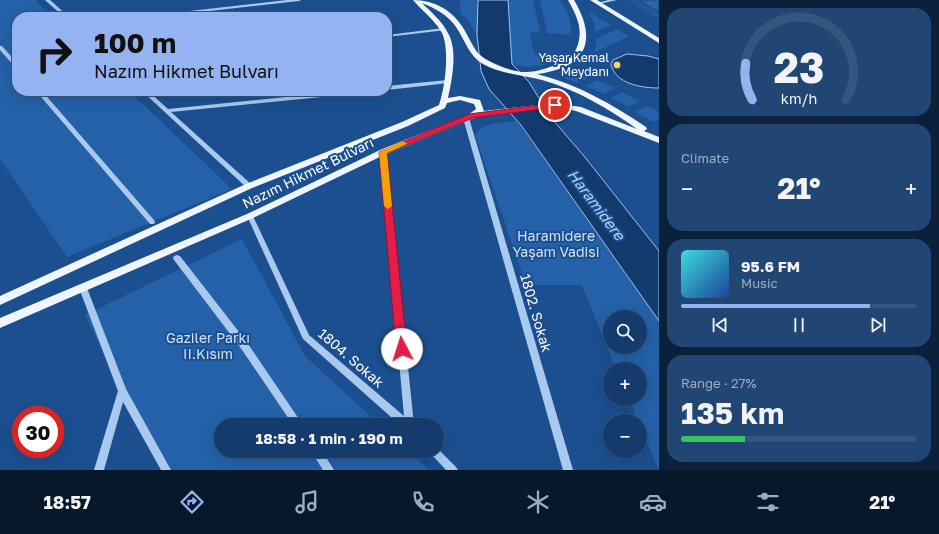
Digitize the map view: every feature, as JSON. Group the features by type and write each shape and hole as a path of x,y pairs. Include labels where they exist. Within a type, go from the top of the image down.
{"main road":[{"path":"416,0 444,29 449,39 450,51 444,101 460,98 477,102 480,110 469,117"},
{"path":"421,0 439,8 455,20 471,50 477,57 495,67 543,78 561,84 622,114 657,139"},
{"path":"517,73 542,72 555,69 572,60 578,54 581,47 583,32 582,22 571,0"},
{"path":"596,2 659,42"},
{"path":"642,30 659,35"},
{"name":"Nazım Hikmet Bulvarı","path":"0,301 249,186 406,124 442,106 444,101"},
{"name":"Nazım Hikmet Bulvarı","path":"0,323 250,216 383,152 469,117 555,105 567,106 599,116 657,139"}],"street":[{"path":"47,0 61,12"},
{"path":"190,12 299,0"},
{"path":"596,2 616,0"},
{"path":"392,35 444,29"},
{"path":"0,46 12,60"},
{"path":"392,88 447,82"},
{"path":"43,96 152,222"},
{"path":"150,96 249,186"},
{"path":"166,111 313,96"},
{"name":"1802. Sokak","path":"469,117 568,470"},
{"path":"383,152 407,418"},
{"name":"1804. Sokak","path":"250,216 306,337 400,418"},
{"path":"177,258 243,344 293,418"},
{"path":"83,288 122,391 166,470"},
{"path":"99,470 122,391"},
{"path":"320,458 328,470"},
{"path":"441,458 454,470"}],"green space":[{"path":"0,0 35,0 47,12 12,12 12,96 134,96 232,189 67,257 0,159"},
{"path":"460,0 478,0 477,35 469,21 460,13"},
{"path":"508,0 533,0 540,33 530,32 534,54 544,55 546,65 527,67 512,64"},
{"path":"540,0 560,0 569,17 571,35 547,33"},
{"path":"589,12 611,25 595,32 594,24"},
{"path":"617,29 629,36 594,53 596,39"},
{"path":"579,70 591,76 577,83 564,78"},
{"path":"597,80 615,88 604,94 585,86"},
{"path":"622,92 639,101 629,107 611,98"},
{"path":"647,106 659,112 659,119 653,122 635,112"},
{"name":"Haramidere Yaşam Vadisi","path":"517,121 659,321 659,470 647,442 647,414 635,414 632,406 647,406 647,362 613,362 610,354 647,354 647,310 603,310 603,337 582,285 526,285 475,135 478,131 488,125"},
{"name":"Gaziler Parkı II.Kısım","path":"242,239 305,356 372,418 214,418 214,458 415,458 428,470 166,470 130,407 85,315"}],"water":[{"name":"Haramidere","path":"478,0 508,0 512,64 529,82 552,119 584,156 659,251 659,321 521,125 489,89 481,71 477,35"},
{"path":"627,54 648,56 659,59 659,88 630,84 618,76 611,64 613,60"}],"building":[{"path":"639,0 659,0 659,12"}],"slow traffic":[{"path":"388,206 383,152 403,144"}],"place":[{"name":"Yaşar Kemal Meydanı","path":"617,65"}],"route":[{"path":"402,349 383,152 472,116 483,113 555,105"}]}
